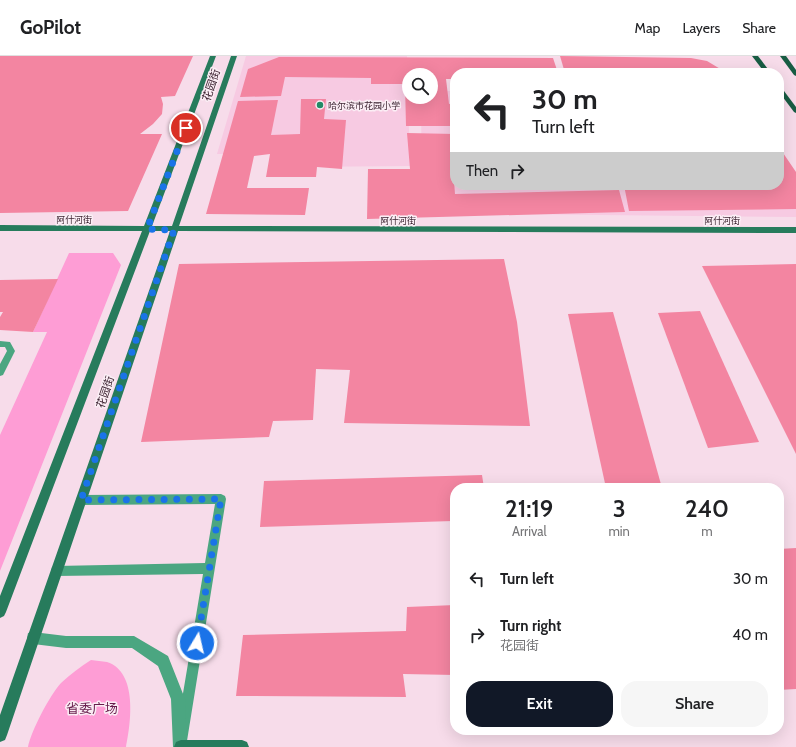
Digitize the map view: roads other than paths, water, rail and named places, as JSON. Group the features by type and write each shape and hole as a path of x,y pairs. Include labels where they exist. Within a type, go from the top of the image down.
{"main road":[{"name":"花园街","path":"0,612 214,56"},
{"name":"花园街","path":"0,735 234,56"},
{"path":"755,56 764,68"},
{"path":"783,56 796,74"},
{"path":"784,95 796,111"},
{"name":"阿什河街","path":"0,228 174,230 796,230"},
{"path":"181,747 242,747"}],"street":[{"path":"33,638 66,642 134,642 163,661 178,699 181,747"}],"lane":[{"path":"0,344 7,344 11,351 0,372"},
{"path":"81,500 221,499 181,747"},
{"path":"56,571 210,568"}],"place":[{"name":"哈尔滨市花园小学","path":"320,105"}],"park label":[{"name":"省委广场","path":"92,708"}]}
